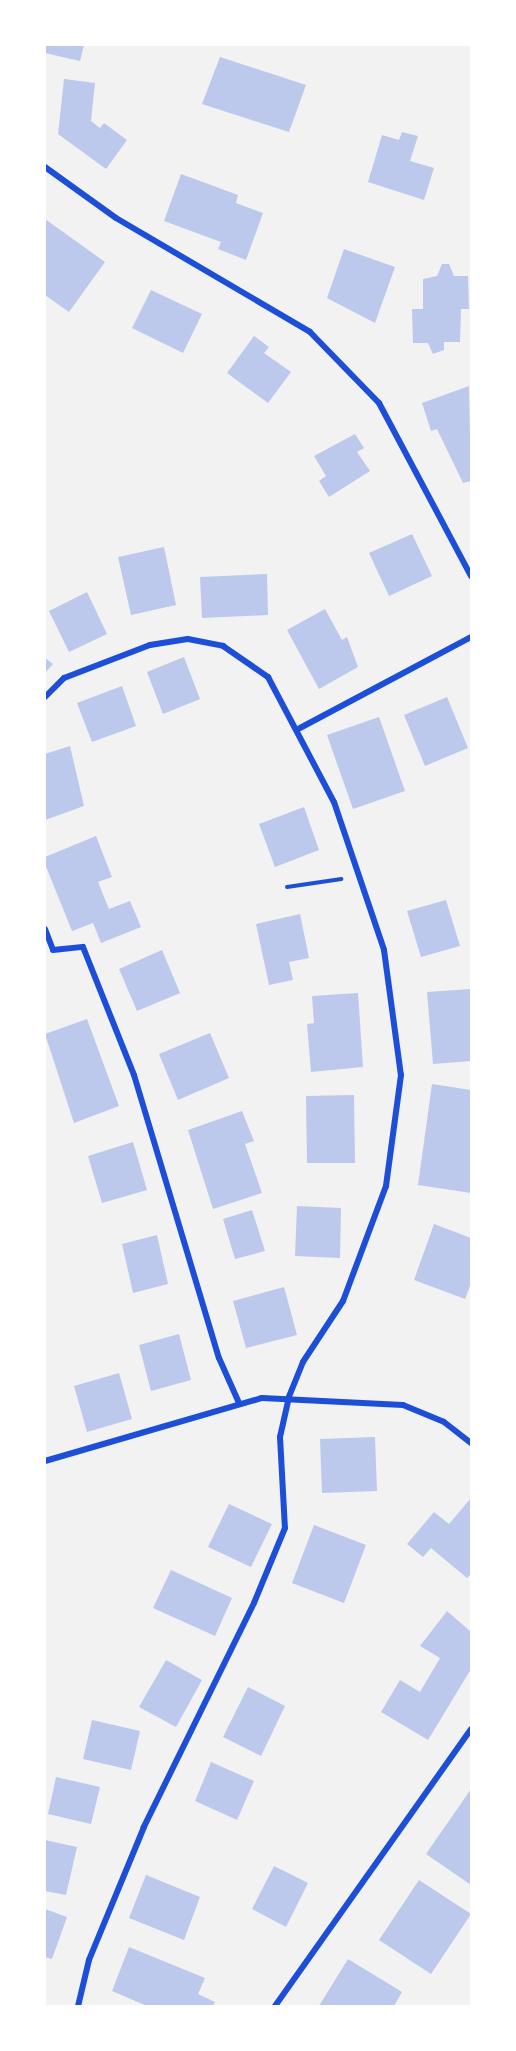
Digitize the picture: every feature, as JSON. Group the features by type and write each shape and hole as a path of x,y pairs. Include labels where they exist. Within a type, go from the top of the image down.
{"street":[{"path":"45,167 116,218 310,332 379,403 471,576"},
{"path":"300,728 471,637"},
{"path":"45,697 64,678 150,645 188,639 246,658 268,677 300,728 334,802 360,878 384,950 401,1075 386,1186 343,1301 303,1362 289,1397 280,1437 285,1528 254,1602 144,1827 89,1960 78,2006"},
{"path":"45,929 53,950"},
{"path":"45,953 83,947 134,1075 219,1358 239,1403"},
{"path":"45,1461 239,1403 289,1397 403,1404 444,1422 471,1443"},
{"path":"274,2006 471,1729"}],"path":[{"path":"287,887 360,878"}],"building":[{"path":"45,45 84,45 80,61 45,53"},
{"path":"220,57 306,85 289,132 202,104"},
{"path":"64,79 95,83 91,121 100,128 104,123 127,140 106,169 58,134"},
{"path":"402,132 418,136 410,161 434,168 424,200 368,182 382,135 399,140"},
{"path":"181,174 238,195 236,203 263,213 246,260 218,249 221,242 164,221"},
{"path":"45,219 105,262 69,312 45,295"},
{"path":"344,249 395,267 375,323 327,298"},
{"path":"442,264 449,264 454,276 468,276 469,309 461,309 460,342 444,342 444,350 433,354 428,343 413,343 412,309 423,309 423,279 437,276"},
{"path":"151,290 202,314 183,353 132,328"},
{"path":"254,336 269,347 264,353 291,372 268,403 227,373"},
{"path":"469,386 471,481 463,483 437,429 431,431 422,403"},
{"path":"355,434 364,448 357,452 370,471 329,497 319,481 326,476 314,456"},
{"path":"412,534 432,576 389,596 369,553"},
{"path":"164,547 176,605 131,615 118,557"},
{"path":"267,574 268,615 202,618 200,577"},
{"path":"87,592 107,634 69,652 49,611"},
{"path":"325,609 342,640 347,637 358,667 319,689 287,630"},
{"path":"184,657 200,699 163,714 147,672"},
{"path":"45,658 53,664 45,673"},
{"path":"122,686 136,726 92,742 77,703"},
{"path":"447,697 468,748 425,766 404,715"},
{"path":"379,717 405,791 353,809 327,735"},
{"path":"70,746 84,806 45,820 45,754"},
{"path":"304,807 319,850 275,867 259,824"},
{"path":"96,836 112,877 98,882 109,909 130,901 141,927 101,943 93,923 72,931 45,864 45,857"},
{"path":"446,900 460,946 421,957 407,911"},
{"path":"300,914 309,958 289,962 293,980 269,985 256,924"},
{"path":"162,950 180,993 137,1011 119,969"},
{"path":"471,989 471,1061 433,1064 427,992"},
{"path":"358,993 363,1067 311,1072 307,1024 314,1023 312,996"},
{"path":"87,1019 119,1106 74,1123 45,1034"},
{"path":"210,1033 229,1078 178,1100 159,1054"},
{"path":"432,1084 471,1090 471,1193 418,1185"},
{"path":"354,1095 355,1163 307,1163 306,1096"},
{"path":"242,1111 254,1141 245,1144 262,1193 213,1209 188,1130"},
{"path":"133,1142 147,1190 102,1203 88,1156"},
{"path":"297,1206 341,1208 340,1258 295,1256"},
{"path":"252,1210 265,1251 235,1259 223,1219"},
{"path":"434,1224 471,1238 471,1283 465,1299 414,1280"},
{"path":"157,1235 168,1284 133,1293 122,1244"},
{"path":"284,1287 297,1335 246,1348 233,1301"},
{"path":"179,1334 191,1380 151,1391 139,1345"},
{"path":"119,1373 132,1419 87,1432 74,1386"},
{"path":"375,1437 377,1491 322,1493 320,1439"},
{"path":"471,1498 471,1574 467,1578 431,1548 423,1557 407,1544 434,1512 449,1524"},
{"path":"229,1504 272,1524 251,1567 208,1547"},
{"path":"314,1525 366,1545 344,1603 292,1583"},
{"path":"171,1570 232,1598 215,1636 153,1608"},
{"path":"447,1611 471,1632 471,1669 428,1740 381,1712 400,1680 420,1692 440,1658 420,1646"},
{"path":"166,1660 202,1680 176,1727 139,1707"},
{"path":"248,1687 285,1706 261,1756 223,1737"},
{"path":"92,1720 140,1731 131,1770 83,1759"},
{"path":"211,1762 254,1781 237,1820 195,1801"},
{"path":"56,1777 100,1787 91,1824 48,1814"},
{"path":"471,1789 471,1885 426,1854"},
{"path":"45,1840 77,1847 66,1895 45,1891"},
{"path":"274,1866 308,1883 286,1927 252,1909"},
{"path":"146,1875 200,1897 184,1940 129,1918"},
{"path":"419,1880 471,1914 431,1974 379,1940"},
{"path":"45,1909 67,1917 52,1959 45,1957"},
{"path":"129,1947 205,1978 198,1994 215,2002 213,2006 147,2006 112,1991"},
{"path":"348,1959 402,1992 394,2006 319,2006"}]}
